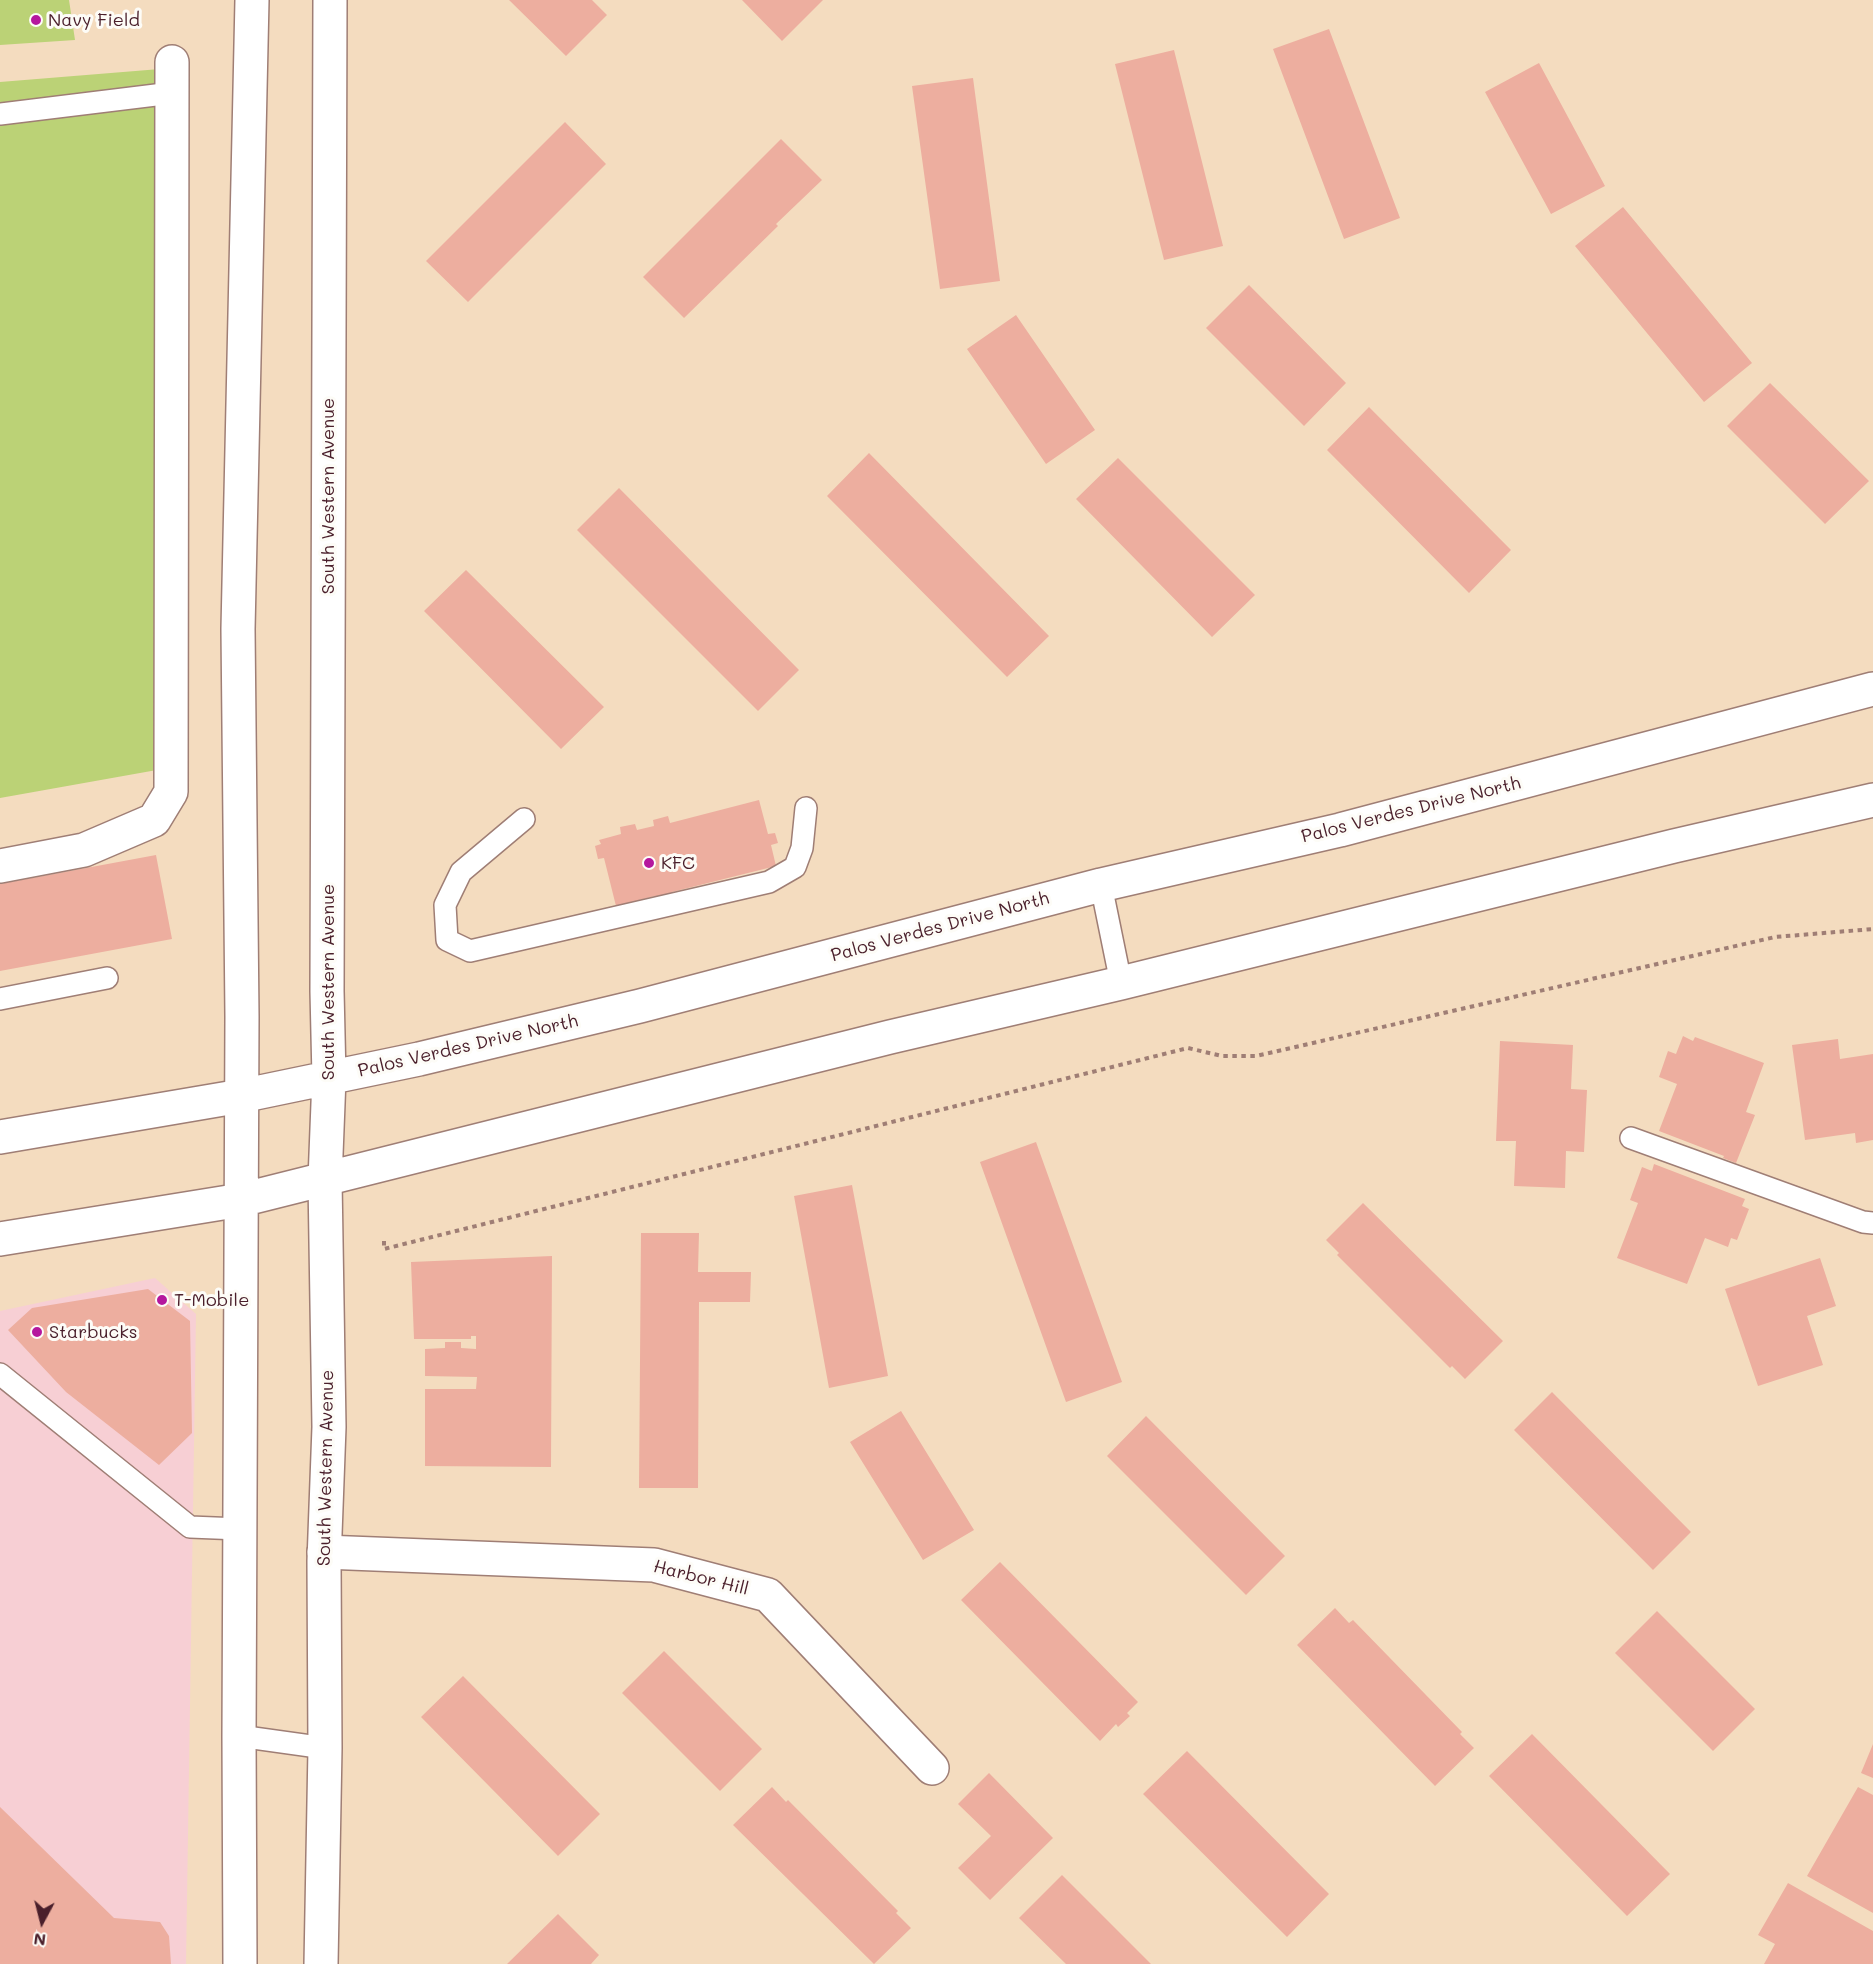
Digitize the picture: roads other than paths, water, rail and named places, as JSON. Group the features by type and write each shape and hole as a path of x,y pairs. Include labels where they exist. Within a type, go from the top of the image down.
{"main road":[{"path":"240,1964 242,1096 238,629 252,0"},
{"name":"South Western Avenue","path":"321,1964 325,1748 324,1552 329,1427 325,1179 329,1078 327,983 330,0"},
{"path":"0,866 84,850 104,842 154,820 171,792 172,77"},
{"name":"Palos Verdes Drive North","path":"0,1137 242,1096 419,1059 640,1006 1101,885 1340,830 1873,689"},
{"path":"0,1239 241,1200 890,1036 1121,983 1674,846 1873,800"},
{"name":"Harbor Hill","path":"324,1552 654,1565 768,1595 932,1768"}],"lane":[{"path":"0,114 172,77"},
{"path":"524,819 461,873 445,905 447,940 471,951 769,882 795,867 802,848 806,808"},
{"path":"1101,885 1121,983"},
{"path":"0,999 107,978"},
{"path":"1631,1138 1863,1222 1873,1223"},
{"path":"0,1374 190,1527 240,1529"},
{"path":"239,1736 325,1748"}],"place":[{"name":"Navy Field","path":"36,20"},
{"name":"KFC","path":"649,863"},
{"name":"T-Mobile","path":"162,1300"},
{"name":"Starbucks","path":"37,1332"}]}
